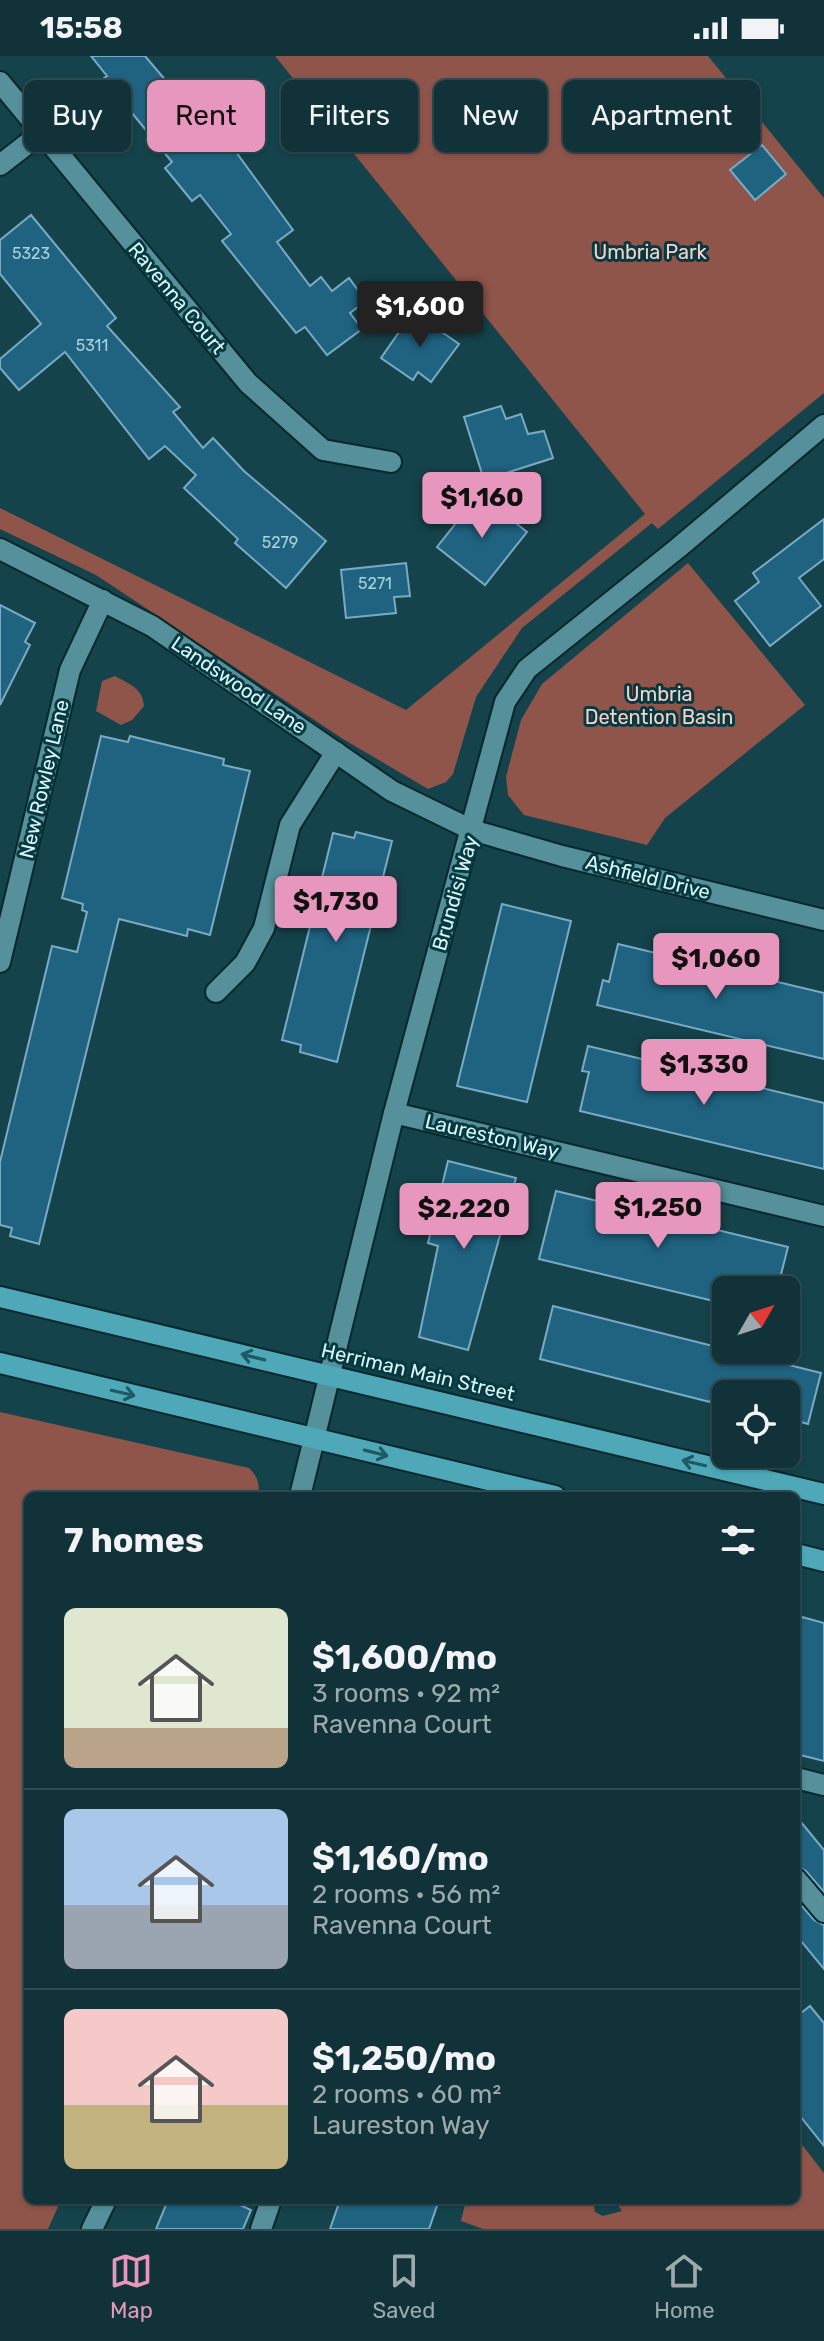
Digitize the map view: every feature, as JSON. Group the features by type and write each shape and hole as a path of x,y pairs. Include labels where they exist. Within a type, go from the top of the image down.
{"main road":[{"name":"Herriman Main Street","path":"0,1297 824,1494"},
{"path":"0,1363 538,1492"},
{"path":"800,1555 824,1561"}],"street":[{"name":"Ravenna Court","path":"0,82 24,113"},
{"path":"0,165 24,146"},
{"name":"Ravenna Court","path":"55,152 248,383 323,450 391,462"},
{"name":"Brundisi Way","path":"301,1492 394,1113 505,702 527,669 824,425"},
{"name":"Landswood Lane","path":"0,549 152,626 392,791 472,830"},
{"name":"New Rowley Lane","path":"0,962 70,670 103,600"},
{"path":"216,992 245,963 264,928 290,825 336,752"},
{"name":"Ashfield Drive","path":"472,830 562,856 824,920"},
{"name":"Laureston Way","path":"394,1113 824,1216"},
{"path":"800,1779 824,1785"},
{"path":"800,1884 824,1912"},
{"path":"92,2229 104,2204"}],"green space":[{"name":"Umbria Park","path":"275,56 708,56 728,80 563,80 563,152 760,152 760,120 824,198 824,393 658,529 652,523 522,628 476,697 453,774 446,782 428,789 343,739 96,575 0,529 0,508 406,710 645,514 353,152 418,152 418,80 294,80"},
{"name":"Umbria Detention Basin","path":"688,563 805,705 665,818 647,845 524,815 508,795 506,777 521,720 542,684"},
{"path":"115,676 138,691 144,706 132,720 121,725 96,711 102,681"},
{"path":"0,1412 249,1468 259,1488 258,1492 24,1492 24,2204 59,2204 48,2229 0,2229"},
{"path":"800,2142 824,2173 824,2229 483,2229 461,2221 465,2204 594,2204 595,2212 603,2216 622,2211 617,2204 800,2204"}],"building":[{"path":"91,56 145,56 165,80 147,80 147,131 131,114 131,80 102,80 107,76"},
{"path":"762,145 786,174 755,200 730,170 753,152 760,152"},
{"path":"164,152 236,152 293,230 277,242 310,286 321,277 332,291 349,278 366,301 350,313 362,329 327,355 305,327 296,333 222,241 231,234 200,195 192,201 165,168 172,162"},
{"path":"31,215 116,318 107,326 180,407 173,412 203,448 213,438 244,471 326,541 286,588 235,543 238,539 184,488 196,475 165,446 149,459 65,352 19,390 0,368 0,359 41,324 0,274 0,240"},
{"path":"413,312 459,344 431,382 418,372 413,380 381,358"},
{"path":"501,406 506,419 521,414 528,434 544,431 553,458 484,480 464,417"},
{"path":"479,494 527,532 485,585 437,547"},
{"path":"824,519 824,559 799,578 821,606 770,646 735,601 759,582 753,573"},
{"path":"406,563 410,596 394,597 396,613 346,618 341,570"},
{"path":"0,605 35,623 25,642 30,645 0,705"},
{"path":"101,736 128,742 130,736 224,759 223,765 250,771 210,935 188,929 187,936 119,919 39,1244 10,1236 12,1228 0,1225 0,1162 52,946 77,952 87,912 82,910 83,904 62,898"},
{"path":"356,832 392,841 337,1062 300,1052 301,1045 282,1040 333,833 354,838"},
{"path":"502,904 571,921 527,1102 457,1086"},
{"path":"618,944 824,993 824,1059 597,1005 603,980 609,982"},
{"path":"588,1046 824,1103 824,1169 580,1111 589,1072 582,1071"},
{"path":"448,1161 516,1178 468,1350 419,1337 438,1246 428,1243"},
{"path":"556,1191 788,1247 781,1276 712,1276 712,1301 539,1259"},
{"path":"553,1306 712,1346 712,1364 785,1364 821,1373 808,1424 800,1422 800,1380 712,1380 710,1402 540,1359"},
{"path":"802,1617 824,1623 824,1761 800,1755"},
{"path":"800,1821 824,1850 824,1892 800,1868"},
{"path":"800,1904 814,1920 824,1925 824,1969 800,1940"},
{"path":"810,2006 824,2023 824,2146 800,2116 800,2014"},
{"path":"166,2204 238,2204 251,2210 243,2229 156,2229"},
{"path":"339,2204 438,2204 429,2229 330,2229"}]}
